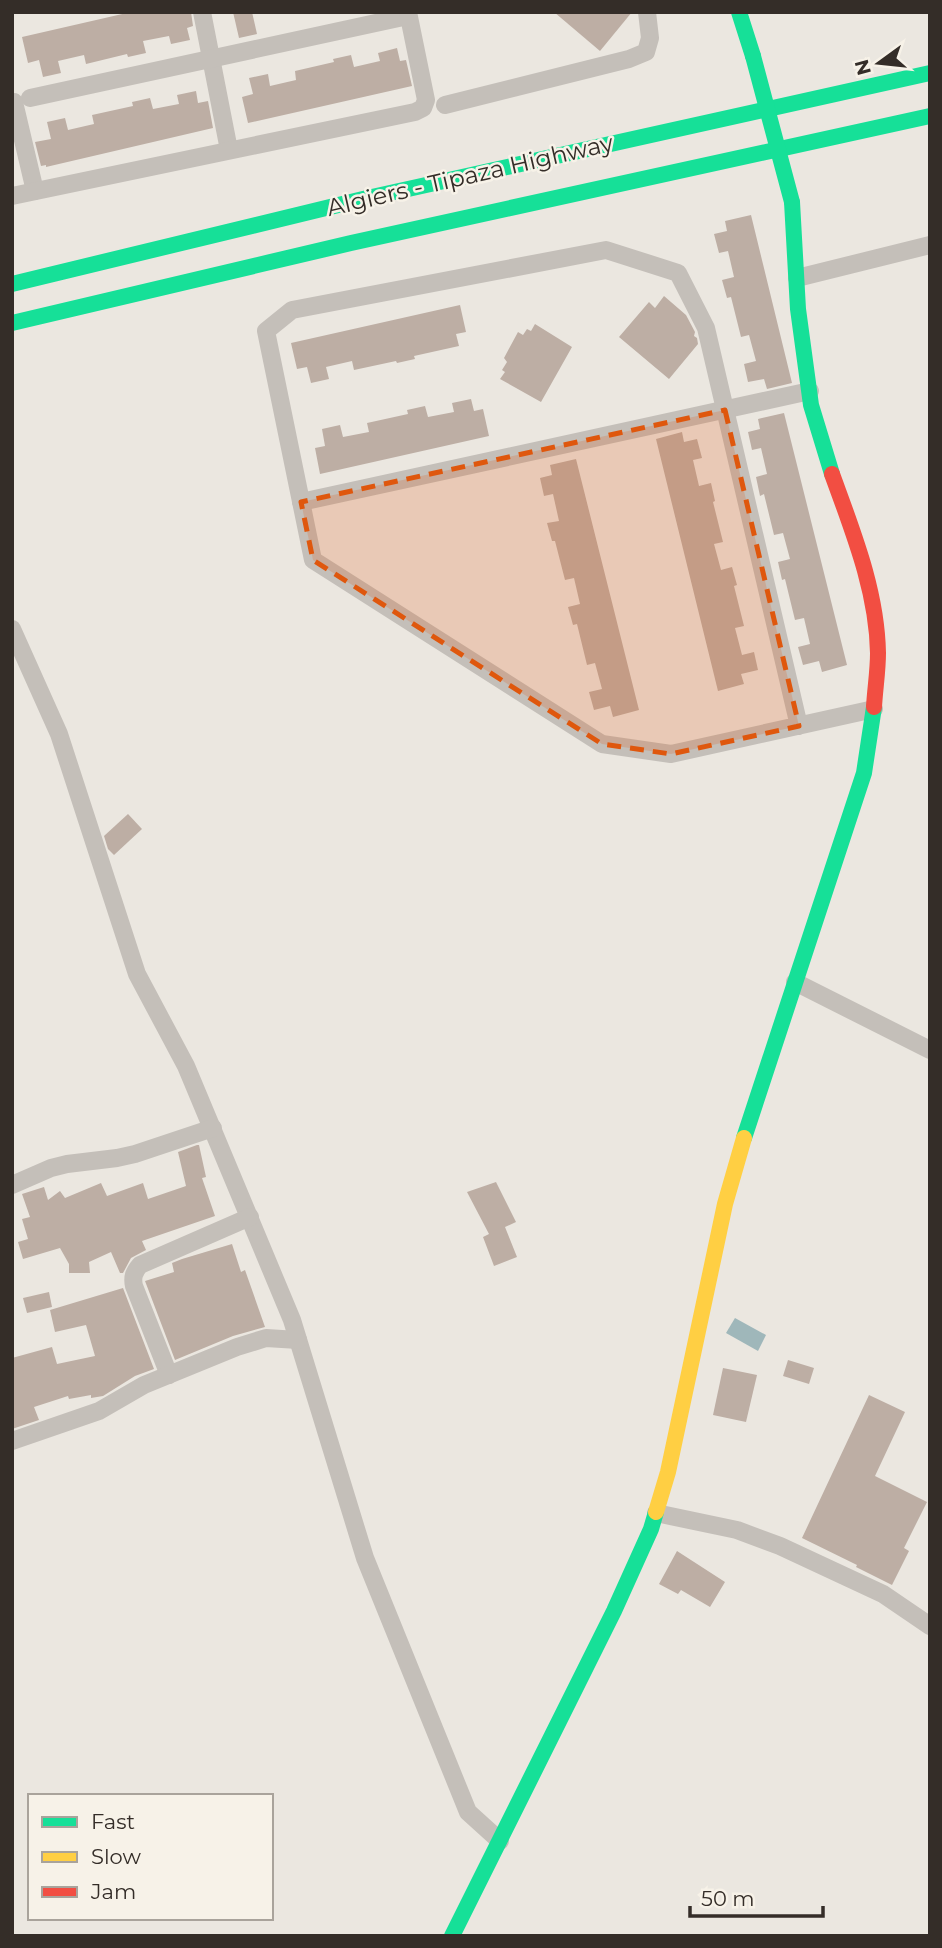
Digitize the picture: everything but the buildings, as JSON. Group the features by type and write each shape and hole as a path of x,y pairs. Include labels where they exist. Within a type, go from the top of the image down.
{"main road":[{"path":"452,1936 652,1529 668,1472 725,1204 749,1121 864,774 874,709 878,653 874,607 856,540 825,454 810,391 798,309 792,202 739,12"},
{"name":"Algiers - Tipaza Highway","path":"12,284 162,245 466,175 930,74"},
{"name":"Algiers - Tipaza Highway","path":"12,323 351,243 930,116"}],"street":[{"path":"202,12 229,150"},
{"path":"445,105 629,59 646,52 650,38 647,12"},
{"path":"12,196 415,111 422,107 426,100 408,14 17,99 35,191"},
{"path":"797,278 930,245"},
{"path":"799,726 706,328 678,273 606,250 292,310 266,331 313,560 602,744 671,754 799,726 874,709"},
{"path":"301,502 810,391"},
{"path":"12,629 59,734 137,974 186,1066 292,1320 370,1570 468,1812 500,1840"},
{"path":"795,982 930,1050"},
{"path":"12,1185 51,1168 135,1154 213,1128"},
{"path":"169,1375 135,1291 133,1281 136,1270 140,1265 250,1217"},
{"path":"12,1441 99,1411 144,1385 251,1342 282,1338 298,1340"},
{"path":"656,1513 737,1530 780,1546 883,1594 930,1626"}],"highlighted area":[{"path":"725,410 799,726 671,754 602,744 313,560 301,502"}],"water":[{"path":"735,1318 766,1335 758,1351 726,1333"}],"traffic: fast":[{"path":"739,12 753,56"},
{"path":"753,56 792,202"},
{"path":"12,284 363,199 930,73"},
{"path":"12,323 351,243 930,116"},
{"path":"792,202 798,309 811,405 832,474"},
{"path":"744,1138 864,773 874,707"},
{"path":"452,1936 614,1611 656,1512"}],"traffic: slow":[{"path":"656,1512 668,1472 725,1204 744,1138"}],"traffic: jam":[{"path":"832,474 869,584 878,653 874,707"}]}
